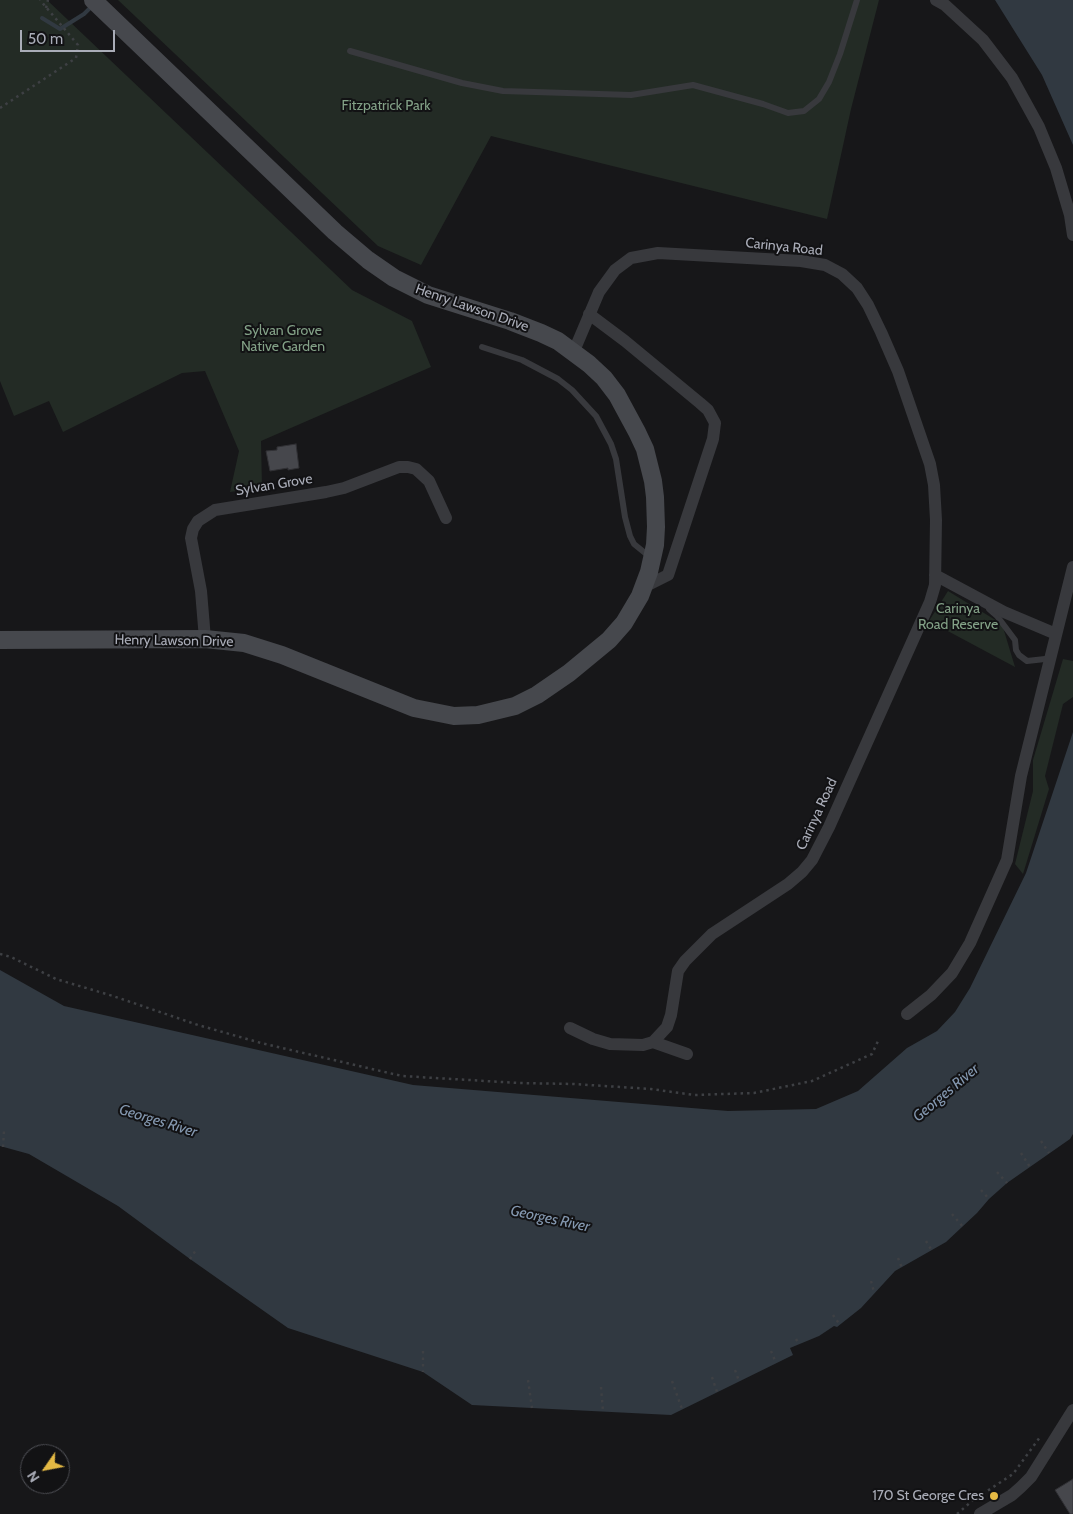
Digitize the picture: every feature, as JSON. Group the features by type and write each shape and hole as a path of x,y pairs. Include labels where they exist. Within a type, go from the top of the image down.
{"main road":[{"name":"Henry Lawson Drive","path":"0,640 206,639 244,643 269,650 414,708 448,715 478,715 502,710 526,701 556,682 609,640 624,624 636,605 653,559 656,511 653,481 645,449 638,432 617,395 590,364 558,341 524,326 428,295 406,285 381,270 335,232 93,0"}],"street":[{"path":"936,0 945,5 983,40 1012,78 1038,127 1056,168 1070,215 1073,235"},
{"name":"Carinya Road","path":"574,351 599,292 615,270 631,258 648,254 801,261 825,265 842,274 862,296 873,314 898,371 930,464 934,485 936,503 935,585 930,602 829,827 812,860 802,872 788,884 712,934 685,961 678,971 671,1015 667,1027 653,1042"},
{"path":"589,314 700,403 708,410 715,423 713,439 668,575 644,587"},
{"name":"Sylvan Grove","path":"206,639 201,591 191,538 193,528 198,521 215,510 344,488 399,467 408,467 416,469 430,481 446,518"},
{"path":"907,1014 932,995 952,973 970,943 1007,860 1021,776 1047,660 1056,634 1069,608 1073,567"},
{"path":"935,575 1020,620 1056,634"},
{"path":"570,1028 593,1039 610,1044 643,1045 653,1042 687,1054"},
{"path":"980,1514 1012,1495 1026,1482 1073,1410"}],"lane":[{"path":"350,51 462,82 503,91 632,95 693,85 763,104 788,113 804,111 819,99 829,82 857,0"},
{"path":"482,347 540,368 565,384 585,402 596,416 611,444 616,459 627,528 630,536 634,544 653,559"},
{"path":"977,598 997,616 1015,640 1016,650 1019,655 1027,661 1047,660"}],"path":[{"path":"0,108 76,58 78,45 70,33 46,9 40,0"},
{"path":"46,9 48,0"},
{"path":"0,954 11,957 56,979 198,1025 261,1043 402,1076 593,1085 651,1089 694,1095 754,1093 812,1081 872,1054 878,1041"},
{"path":"3,1147 4,1131"},
{"path":"1041,1141 1050,1153"},
{"path":"1021,1153 1030,1167"},
{"path":"997,1172 1008,1183"},
{"path":"981,1190 989,1199"},
{"path":"952,1214 963,1227"},
{"path":"926,1241 932,1250"},
{"path":"190,1259 196,1250"},
{"path":"898,1258 902,1268"},
{"path":"871,1281 874,1292"},
{"path":"834,1315 840,1325"},
{"path":"796,1339 799,1344"},
{"path":"423,1351 423,1372"},
{"path":"772,1351 776,1363"},
{"path":"735,1370 740,1381"},
{"path":"712,1377 717,1392"},
{"path":"528,1380 532,1408"},
{"path":"672,1381 682,1409"},
{"path":"601,1387 602,1411"},
{"path":"957,1514 972,1501 1013,1474 1045,1430"}],"green space":[{"name":"Sylvan Grove Native Garden","path":"0,0 47,0 352,290 412,321 431,367 261,441 262,487 230,492 239,451 205,371 182,373 63,432 49,401 14,416 0,381"},
{"name":"Fitzpatrick Park","path":"118,0 879,0 851,109 827,219 491,136 421,265 378,246"},
{"name":"Carinya Road Reserve","path":"948,591 1002,624 1015,667 929,621"},
{"path":"1063,659 1073,661 1073,697 1063,704 1045,776 1049,789 1023,874 1015,864 1033,791 1033,760"}],"water":[{"path":"995,0 1073,0 1073,145 1042,75"},
{"name":"Georges River","path":"1073,732 1073,1134 1070,1139 1007,1183 946,1242 895,1271 861,1308 837,1327 834,1326 819,1336 790,1348 793,1355 671,1415 472,1405 423,1372 288,1328 118,1206 29,1154 0,1146 0,970 64,1006 413,1085 728,1111 816,1109 858,1091 907,1048 937,1031 955,1012 970,988 1026,873"}],"building":[{"path":"296,444 299,468 270,471 266,451 277,450 277,447"},
{"path":"1073,1479 1073,1514 1070,1514 1055,1490"}],"waterway":[{"path":"42,18 60,29 84,14 93,5"}],"place":[{"name":"170 St George Cres","path":"994,1496"}]}
